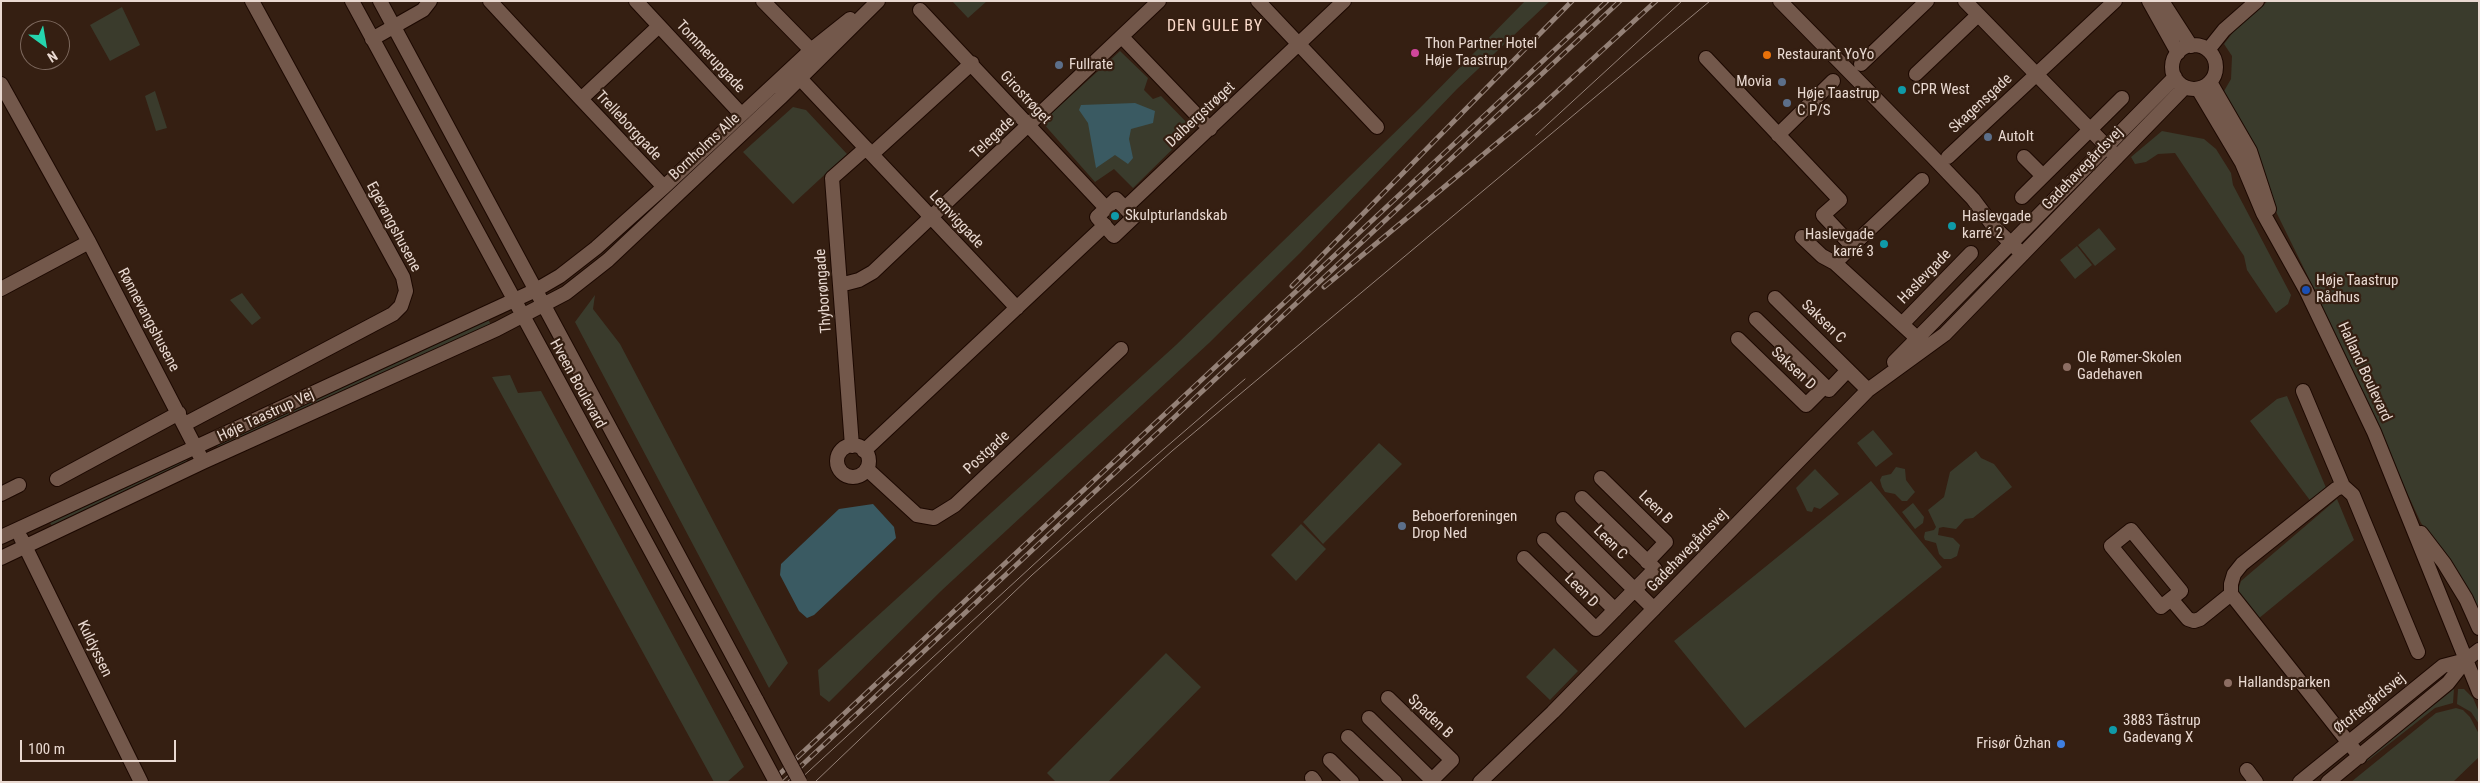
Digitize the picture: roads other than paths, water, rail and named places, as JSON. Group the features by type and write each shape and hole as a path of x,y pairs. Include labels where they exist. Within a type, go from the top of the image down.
{"street":[{"name":"Egevangshusene","path":"182,419 393,314 401,306 406,291 402,277 252,1"},
{"name":"Hveen Boulevard","path":"352,1 513,301 776,782"},
{"name":"Hveen Boulevard","path":"380,1 800,782"},
{"path":"372,38 423,10 430,1 443,1"},
{"path":"490,1 581,98"},
{"path":"763,1 811,50"},
{"name":"Bornholms Alle","path":"536,290 568,270 664,187 741,114 795,74 811,50 872,1"},
{"name":"Bornholms Alle","path":"545,306 578,285 608,260 795,74 878,1"},
{"name":"Telegade","path":"840,285 859,280 873,272 1160,1"},
{"path":"1258,1 1377,127"},
{"name":"Dalbergstrøget","path":"1125,208 1344,1"},
{"path":"1780,1 1960,185 1989,221 2022,254"},
{"path":"1861,64 1927,1"},
{"name":"Skagensgade","path":"1965,1 2112,152"},
{"name":"Skagensgade","path":"1948,157 2115,1"},
{"path":"2149,1 2178,53"},
{"path":"2162,1 2191,46"},
{"path":"2208,50 2224,30 2257,1"},
{"name":"Tommerupgade","path":"640,3 658,26 741,114"},
{"name":"Girostrøget","path":"920,10 972,63 1106,208"},
{"path":"1916,74 1978,16"},
{"name":"Trelleborggade","path":"658,26 581,98 664,187"},
{"path":"1122,38 1210,129"},
{"path":"2191,46 2200,46 2208,50 2214,57 2216,66 2192,84 2173,65 2178,53 2191,46"},
{"path":"1706,58 1840,200 1823,215 1852,246"},
{"path":"869,151 972,63"},
{"name":"Lemviggade","path":"795,74 1016,308"},
{"path":"1778,135 1833,81"},
{"name":"Rønnevangshusene","path":"1,84 89,242 203,462"},
{"name":"Gadehavegårdsvej","path":"1868,390 1878,375 1918,339 2012,244 2112,152 2192,84"},
{"name":"Halland Boulevard","path":"2192,84 2242,163 2263,213 2316,310 2374,432 2412,522 2479,692"},
{"path":"2022,197 2122,98"},
{"name":"Thyborøngade","path":"858,448 840,285 832,178 869,151"},
{"name":"Gadehavegårdsvej","path":"1480,782 1654,609 1868,390 1945,334 2022,254 2112,152"},
{"path":"2024,157 2043,176"},
{"path":"1835,263 1922,180"},
{"path":"1116,199 1125,208 1134,217 1114,236 1096,217 1116,199"},
{"path":"858,448 868,460 867,469 855,477 846,475 840,471 837,462 839,455 844,449 858,448 1016,308 1105,225"},
{"name":"Haslevgade","path":"1802,237 1822,256 1835,263 1918,339"},
{"path":"1,289 89,242"},
{"name":"Haslevgade","path":"1902,324 1971,253"},
{"name":"Høje Taastrup Vej","path":"1,537 536,290"},
{"name":"Saksen C","path":"1775,298 1868,390"},
{"name":"Høje Taastrup Vej","path":"1,558 203,462 545,306"},
{"name":"Saksen D","path":"1756,319 1829,390 1848,370"},
{"name":"Saksen D","path":"1738,339 1806,405 1825,386"},
{"name":"Postgade","path":"867,469 916,515 934,518 955,505 1121,349"},
{"path":"2302,391 2343,486 2353,495 2418,652"},
{"path":"57,479 182,419"},
{"name":"Leen B","path":"1601,478 1666,542 1647,562"},
{"path":"1,494 19,485"},
{"path":"2343,486 2336,489 2242,564 2234,574 2231,594 2360,757"},
{"path":"1582,498 1655,569 1634,590"},
{"name":"Leen C","path":"1563,520 1654,609"},
{"name":"Halland Boulevard","path":"2412,522 2444,563 2466,599 2479,628"},
{"name":"Kuldyssen","path":"16,530 142,782"},
{"path":"2131,530 2181,591 2171,599 2161,607 2111,546 2131,530"},
{"name":"Leen D","path":"1544,540 1615,610"},
{"name":"Leen D","path":"1524,558 1596,629 1634,590"},
{"path":"2171,599 2188,619 2194,621 2200,620 2231,594"},
{"name":"Øtoftegårdsvej","path":"2328,782 2451,680 2466,660 2479,650"},
{"name":"Øtoftegårdsvej","path":"2300,782 2443,666 2466,660"},
{"name":"Spaden B","path":"1369,718 1433,781 1452,760 1388,698"},
{"name":"Gadehavegårdsvej","path":"1492,782 1531,733"},
{"path":"1348,737 1395,782"},
{"path":"1330,760 1352,782"},
{"path":"2246,770 2256,782"}],"water":[{"path":"1135,103 1155,111 1153,123 1131,129 1129,139 1133,158 1128,164 1115,155 1096,168 1088,123 1079,110 1081,105"},
{"path":"873,504 894,527 896,538 814,615 807,618 799,611 780,575 781,564 839,509"}],"tram line":[{"path":"1536,135 1682,1"},
{"path":"815,782 1032,575 1172,451 1710,1"},
{"path":"797,782 1092,511 1245,379"}],"railway":[{"path":"1292,286 1572,1"},
{"path":"771,782 1607,1"},
{"path":"784,782 1620,1"},
{"path":"1324,287 1538,109 1656,1"}],"place":[{"name":"Thon Partner Hotel Høje Taastrup","path":"1415,53"},
{"name":"Restaurant YoYo","path":"1767,55"},
{"name":"Fullrate","path":"1059,65"},
{"name":"Movia","path":"1782,82"},
{"name":"CPR West","path":"1902,90"},
{"name":"Høje Taastrup C P/S","path":"1787,103"},
{"name":"AutoIt","path":"1988,137"},
{"name":"Skulpturlandskab","path":"1115,216"},
{"name":"Haslevgade karré 2","path":"1952,226"},
{"name":"Haslevgade karré 3","path":"1884,244"},
{"name":"Høje Taastrup Rådhus","path":"2306,290"},
{"name":"Ole Rømer-Skolen Gadehaven","path":"2067,367"},
{"name":"Beboerforeningen Drop Ned","path":"1402,526"},
{"name":"Hallandsparken","path":"2228,683"},
{"name":"3883 Tåstrup Gadevang X","path":"2113,730"},
{"name":"Frisør Özhan","path":"2061,744"}],"district":[{"name":"DEN GULE BY","path":"1215,27"}]}
